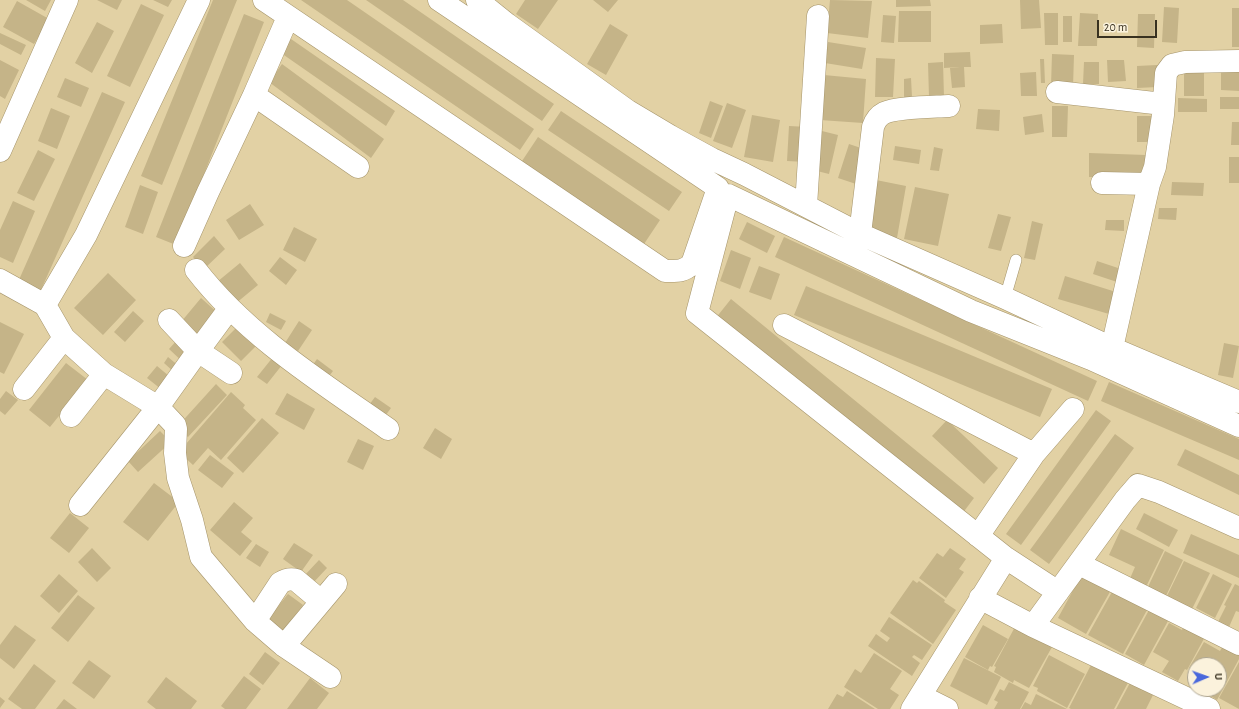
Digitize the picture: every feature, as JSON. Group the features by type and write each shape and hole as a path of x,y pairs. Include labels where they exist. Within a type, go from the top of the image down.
{"street":[{"path":"0,151 67,0"},
{"path":"45,305 86,236 199,0"},
{"path":"264,0 666,271 679,271 686,269 692,264 718,188 439,0"},
{"path":"477,0 507,24 628,111 712,159 860,234 1005,298 1112,348 1239,402"},
{"path":"806,206 818,16"},
{"path":"184,246 254,95 288,17"},
{"path":"1112,348 1149,184 1155,167 1163,115 1166,73 1172,65 1184,62 1239,61"},
{"path":"1057,92 1163,104"},
{"path":"254,95 358,168"},
{"path":"860,234 873,127 877,119 884,113 899,109 949,106"},
{"path":"1102,183 1149,184"},
{"path":"1058,592 1006,558 697,313 728,195 971,311 1091,359 1239,426"},
{"path":"196,270 229,309 296,364 388,429"},
{"path":"0,280 45,305 64,338 104,374 158,407 175,425 175,453 178,478 192,520 201,557 255,621 284,646 330,677"},
{"path":"80,505 158,407 229,309"},
{"path":"169,320 198,351 231,373"},
{"path":"784,325 1034,454"},
{"path":"24,389 64,338"},
{"path":"71,416 104,374"},
{"path":"978,536 1034,454 1074,408"},
{"path":"1033,626 1125,500 1138,485 1160,492 1239,528"},
{"path":"947,709 917,702 1006,558"},
{"path":"1079,564 1239,644"},
{"path":"255,621 280,583 286,579 296,580 322,601"},
{"path":"284,646 336,584"},
{"path":"980,598 1033,626 1209,709"}],"lane":[{"path":"1005,298 1016,260"}],"building":[{"path":"26,0 51,0 45,11"},
{"path":"97,0 122,0 117,10"},
{"path":"153,0 172,0 168,7"},
{"path":"213,0 237,0 162,185 141,176"},
{"path":"301,0 347,0 534,129 520,150"},
{"path":"366,0 403,0 554,104 542,121"},
{"path":"525,0 558,0 538,29 516,14"},
{"path":"593,0 618,0 608,12"},
{"path":"830,0 872,1 868,38 827,33"},
{"path":"896,0 930,0 931,6 896,7"},
{"path":"1020,0 1039,0 1041,28 1021,29"},
{"path":"17,1 49,19 34,44 3,27"},
{"path":"141,4 164,15 130,87 107,76"},
{"path":"1164,7 1179,8 1177,43 1162,42"},
{"path":"1232,8 1239,8 1239,47 1232,47"},
{"path":"899,11 931,11 931,42 898,42"},
{"path":"1044,13 1058,13 1058,45 1045,45"},
{"path":"1080,13 1098,14 1097,46 1078,46"},
{"path":"244,14 264,22 176,245 156,237"},
{"path":"1138,14 1155,14 1154,48 1137,47"},
{"path":"883,15 896,16 894,43 881,42"},
{"path":"1063,16 1072,16 1072,42 1063,42"},
{"path":"97,22 114,31 92,73 75,63"},
{"path":"610,24 628,35 606,75 587,64"},
{"path":"1002,24 1003,43 980,44 980,25"},
{"path":"0,33 26,45 21,55 0,44"},
{"path":"291,39 395,111 386,126 281,53"},
{"path":"828,42 866,48 862,69 825,63"},
{"path":"970,52 971,67 964,67 965,87 952,88 950,68 960,67 944,68 944,53"},
{"path":"1052,54 1074,55 1073,87 1051,86"},
{"path":"876,58 895,59 893,97 875,97"},
{"path":"1040,59 1044,59 1045,83 1041,83"},
{"path":"0,60 19,70 5,99 0,96"},
{"path":"1107,60 1124,60 1126,81 1108,82"},
{"path":"943,62 944,97 929,97 928,63"},
{"path":"1084,62 1099,62 1099,84 1083,84"},
{"path":"1221,63 1239,63 1239,91 1221,90"},
{"path":"282,64 384,139 371,158 269,82"},
{"path":"1157,65 1157,87 1137,88 1137,66"},
{"path":"1184,68 1204,68 1204,96 1184,96"},
{"path":"1036,72 1037,96 1021,96 1020,73"},
{"path":"824,75 866,79 863,123 820,120"},
{"path":"65,78 89,88 81,107 57,97"},
{"path":"911,78 912,97 904,97 904,79"},
{"path":"102,92 125,102 40,292 18,282"},
{"path":"1220,97 1239,97 1239,109 1220,109"},
{"path":"1178,98 1207,99 1207,112 1178,112"},
{"path":"710,101 723,106 711,138 699,133"},
{"path":"727,103 746,110 732,148 713,141"},
{"path":"1052,106 1068,106 1067,137 1052,137"},
{"path":"51,108 70,116 57,149 38,141"},
{"path":"978,109 1000,110 999,131 976,129"},
{"path":"561,111 682,192 669,211 548,130"},
{"path":"1042,114 1044,132 1025,135 1023,117"},
{"path":"752,115 780,120 773,162 744,157"},
{"path":"1137,116 1155,116 1155,142 1137,142"},
{"path":"1232,122 1239,122 1239,145 1231,145"},
{"path":"789,126 808,127 806,162 787,161"},
{"path":"822,131 838,135 829,174 813,170"},
{"path":"538,137 660,220 642,247 520,164"},
{"path":"849,144 867,150 856,184 838,178"},
{"path":"895,146 921,150 919,164 893,160"},
{"path":"934,147 943,149 939,171 930,170"},
{"path":"38,150 55,159 34,201 17,193"},
{"path":"1089,153 1146,155 1145,179 1089,177"},
{"path":"1229,157 1239,157 1239,183 1229,183"},
{"path":"876,180 906,186 897,238 866,232"},
{"path":"1172,182 1204,183 1203,196 1171,195"},
{"path":"140,185 158,192 143,234 125,227"},
{"path":"915,187 949,194 938,246 904,239"},
{"path":"13,201 35,211 13,263 0,257 0,230"},
{"path":"250,204 264,225 239,240 226,220"},
{"path":"1159,208 1177,208 1176,220 1158,219"},
{"path":"998,214 1011,217 1001,251 988,248"},
{"path":"1106,220 1124,220 1124,231 1105,230"},
{"path":"1032,221 1043,224 1035,260 1024,258"},
{"path":"747,222 775,236 767,253 739,239"},
{"path":"294,227 317,239 305,262 283,250"},
{"path":"214,236 225,249 204,269 193,257"},
{"path":"784,237 1097,381 1088,401 775,257"},
{"path":"731,250 751,258 740,289 720,281"},
{"path":"280,257 297,270 286,285 269,271"},
{"path":"1097,261 1121,269 1117,282 1093,274"},
{"path":"240,263 258,285 235,304 217,282"},
{"path":"759,266 780,274 771,300 749,292"},
{"path":"108,273 136,300 103,335 74,308"},
{"path":"1065,276 1116,292 1109,314 1058,299"},
{"path":"806,286 1052,389 1040,417 794,315"},
{"path":"201,298 219,314 199,337 181,322"},
{"path":"731,299 974,498 959,518 715,319"},
{"path":"133,311 144,321 125,342 114,332"},
{"path":"270,313 286,321 281,330 266,322"},
{"path":"299,321 312,330 298,351 285,343"},
{"path":"0,322 24,334 4,374 0,372"},
{"path":"237,327 256,346 241,361 222,342"},
{"path":"178,339 194,354 185,364 169,349"},
{"path":"1224,343 1239,346 1233,378 1218,375"},
{"path":"168,357 180,367 175,373 164,363"},
{"path":"273,357 282,365 267,384 257,377"},
{"path":"317,359 333,371 326,380 310,369"},
{"path":"66,363 88,380 50,427 29,410"},
{"path":"157,366 175,381 166,393 147,378"},
{"path":"1109,382 1239,439 1239,460 1101,401"},
{"path":"216,384 227,395 188,437 177,427"},
{"path":"6,391 18,400 5,415 0,411 0,399"},
{"path":"231,392 245,405 243,408 256,420 221,460 208,448 193,465 179,452"},
{"path":"287,393 315,409 304,430 275,414"},
{"path":"375,397 391,408 382,420 366,409"},
{"path":"1096,410 1111,421 1021,545 1006,534"},
{"path":"262,418 279,433 243,473 227,458"},
{"path":"947,420 998,468 984,484 932,436"},
{"path":"435,428 452,439 441,459 423,448"},
{"path":"160,431 171,442 138,472 128,461"},
{"path":"1115,434 1134,448 1049,564 1030,550"},
{"path":"358,439 374,446 363,470 347,462"},
{"path":"1185,449 1239,475 1239,495 1177,465"},
{"path":"210,455 234,473 222,488 198,470"},
{"path":"154,483 179,502 148,541 123,522"},
{"path":"234,502 253,518 241,532 252,541 240,556 210,530"},
{"path":"70,513 89,528 69,553 50,538"},
{"path":"1144,513 1178,530 1169,547 1136,529"},
{"path":"1121,529 1164,550 1144,591 1128,583 1135,567 1109,555"},
{"path":"1191,534 1239,555 1239,578 1183,553"},
{"path":"294,543 313,555 301,572 283,559"},
{"path":"256,544 269,552 260,567 246,558"},
{"path":"92,548 111,568 97,582 78,562"},
{"path":"950,548 966,559 959,569 964,572 946,598 919,578 937,553 943,557"},
{"path":"1165,551 1183,560 1165,598 1147,589"},
{"path":"319,560 327,568 313,583 305,575"},
{"path":"1184,561 1210,573 1192,609 1167,596"},
{"path":"59,574 78,591 59,613 40,596"},
{"path":"1082,574 1111,590 1086,634 1058,618"},
{"path":"1213,574 1232,584 1215,618 1196,608"},
{"path":"913,580 917,583 919,581 956,610 933,644 890,613"},
{"path":"1235,584 1239,586 1239,612 1236,611 1229,627 1218,622 1226,606 1224,605"},
{"path":"1113,590 1147,610 1123,654 1088,635"},
{"path":"288,594 303,605 282,632 267,620"},
{"path":"78,595 95,608 68,642 51,628"},
{"path":"1149,610 1168,621 1144,665 1125,654"},
{"path":"889,617 932,645 922,660 914,655 912,657 920,663 912,676 868,646 876,634 887,642 890,638 880,631"},
{"path":"1169,623 1182,630 1185,624 1206,635 1194,657 1187,657 1187,670 1185,669 1178,681 1162,672 1169,661 1153,652"},
{"path":"15,625 36,640 14,669 0,658 0,645"},
{"path":"983,625 1008,639 992,667 990,666 988,670 965,657"},
{"path":"1016,625 1052,647 1029,688 1014,680 1013,683 994,672 996,667 994,666"},
{"path":"1204,642 1220,651 1225,642 1239,650 1239,659 1227,681 1227,657 1195,657"},
{"path":"265,652 280,663 263,685 249,674"},
{"path":"874,653 902,671 890,689 899,695 890,709 878,709 844,687 855,669 861,673"},
{"path":"1049,655 1085,674 1067,708 1037,691 1038,688 1033,686"},
{"path":"964,658 1001,677 987,705 950,686"},
{"path":"89,660 111,676 94,699 72,683"},
{"path":"1093,661 1130,679 1114,709 1071,709 1069,708"},
{"path":"1239,662 1239,709 1219,698 1227,697 1227,684"},
{"path":"34,664 56,681 35,709 22,709 8,699"},
{"path":"244,676 261,689 246,709 225,709 221,706"},
{"path":"166,677 197,701 191,709 156,709 147,702"},
{"path":"310,678 329,693 317,709 287,709"},
{"path":"1131,681 1154,693 1146,709 1116,709"},
{"path":"1009,682 1029,692 1020,709 994,709 998,702 994,700 1000,689 1004,691"},
{"path":"847,691 875,709 828,709 837,694 843,697"},
{"path":"1036,694 1067,709 1021,709 1025,702 1031,705"},
{"path":"0,697 5,701 0,708"},
{"path":"64,699 77,709 56,709"}]}
